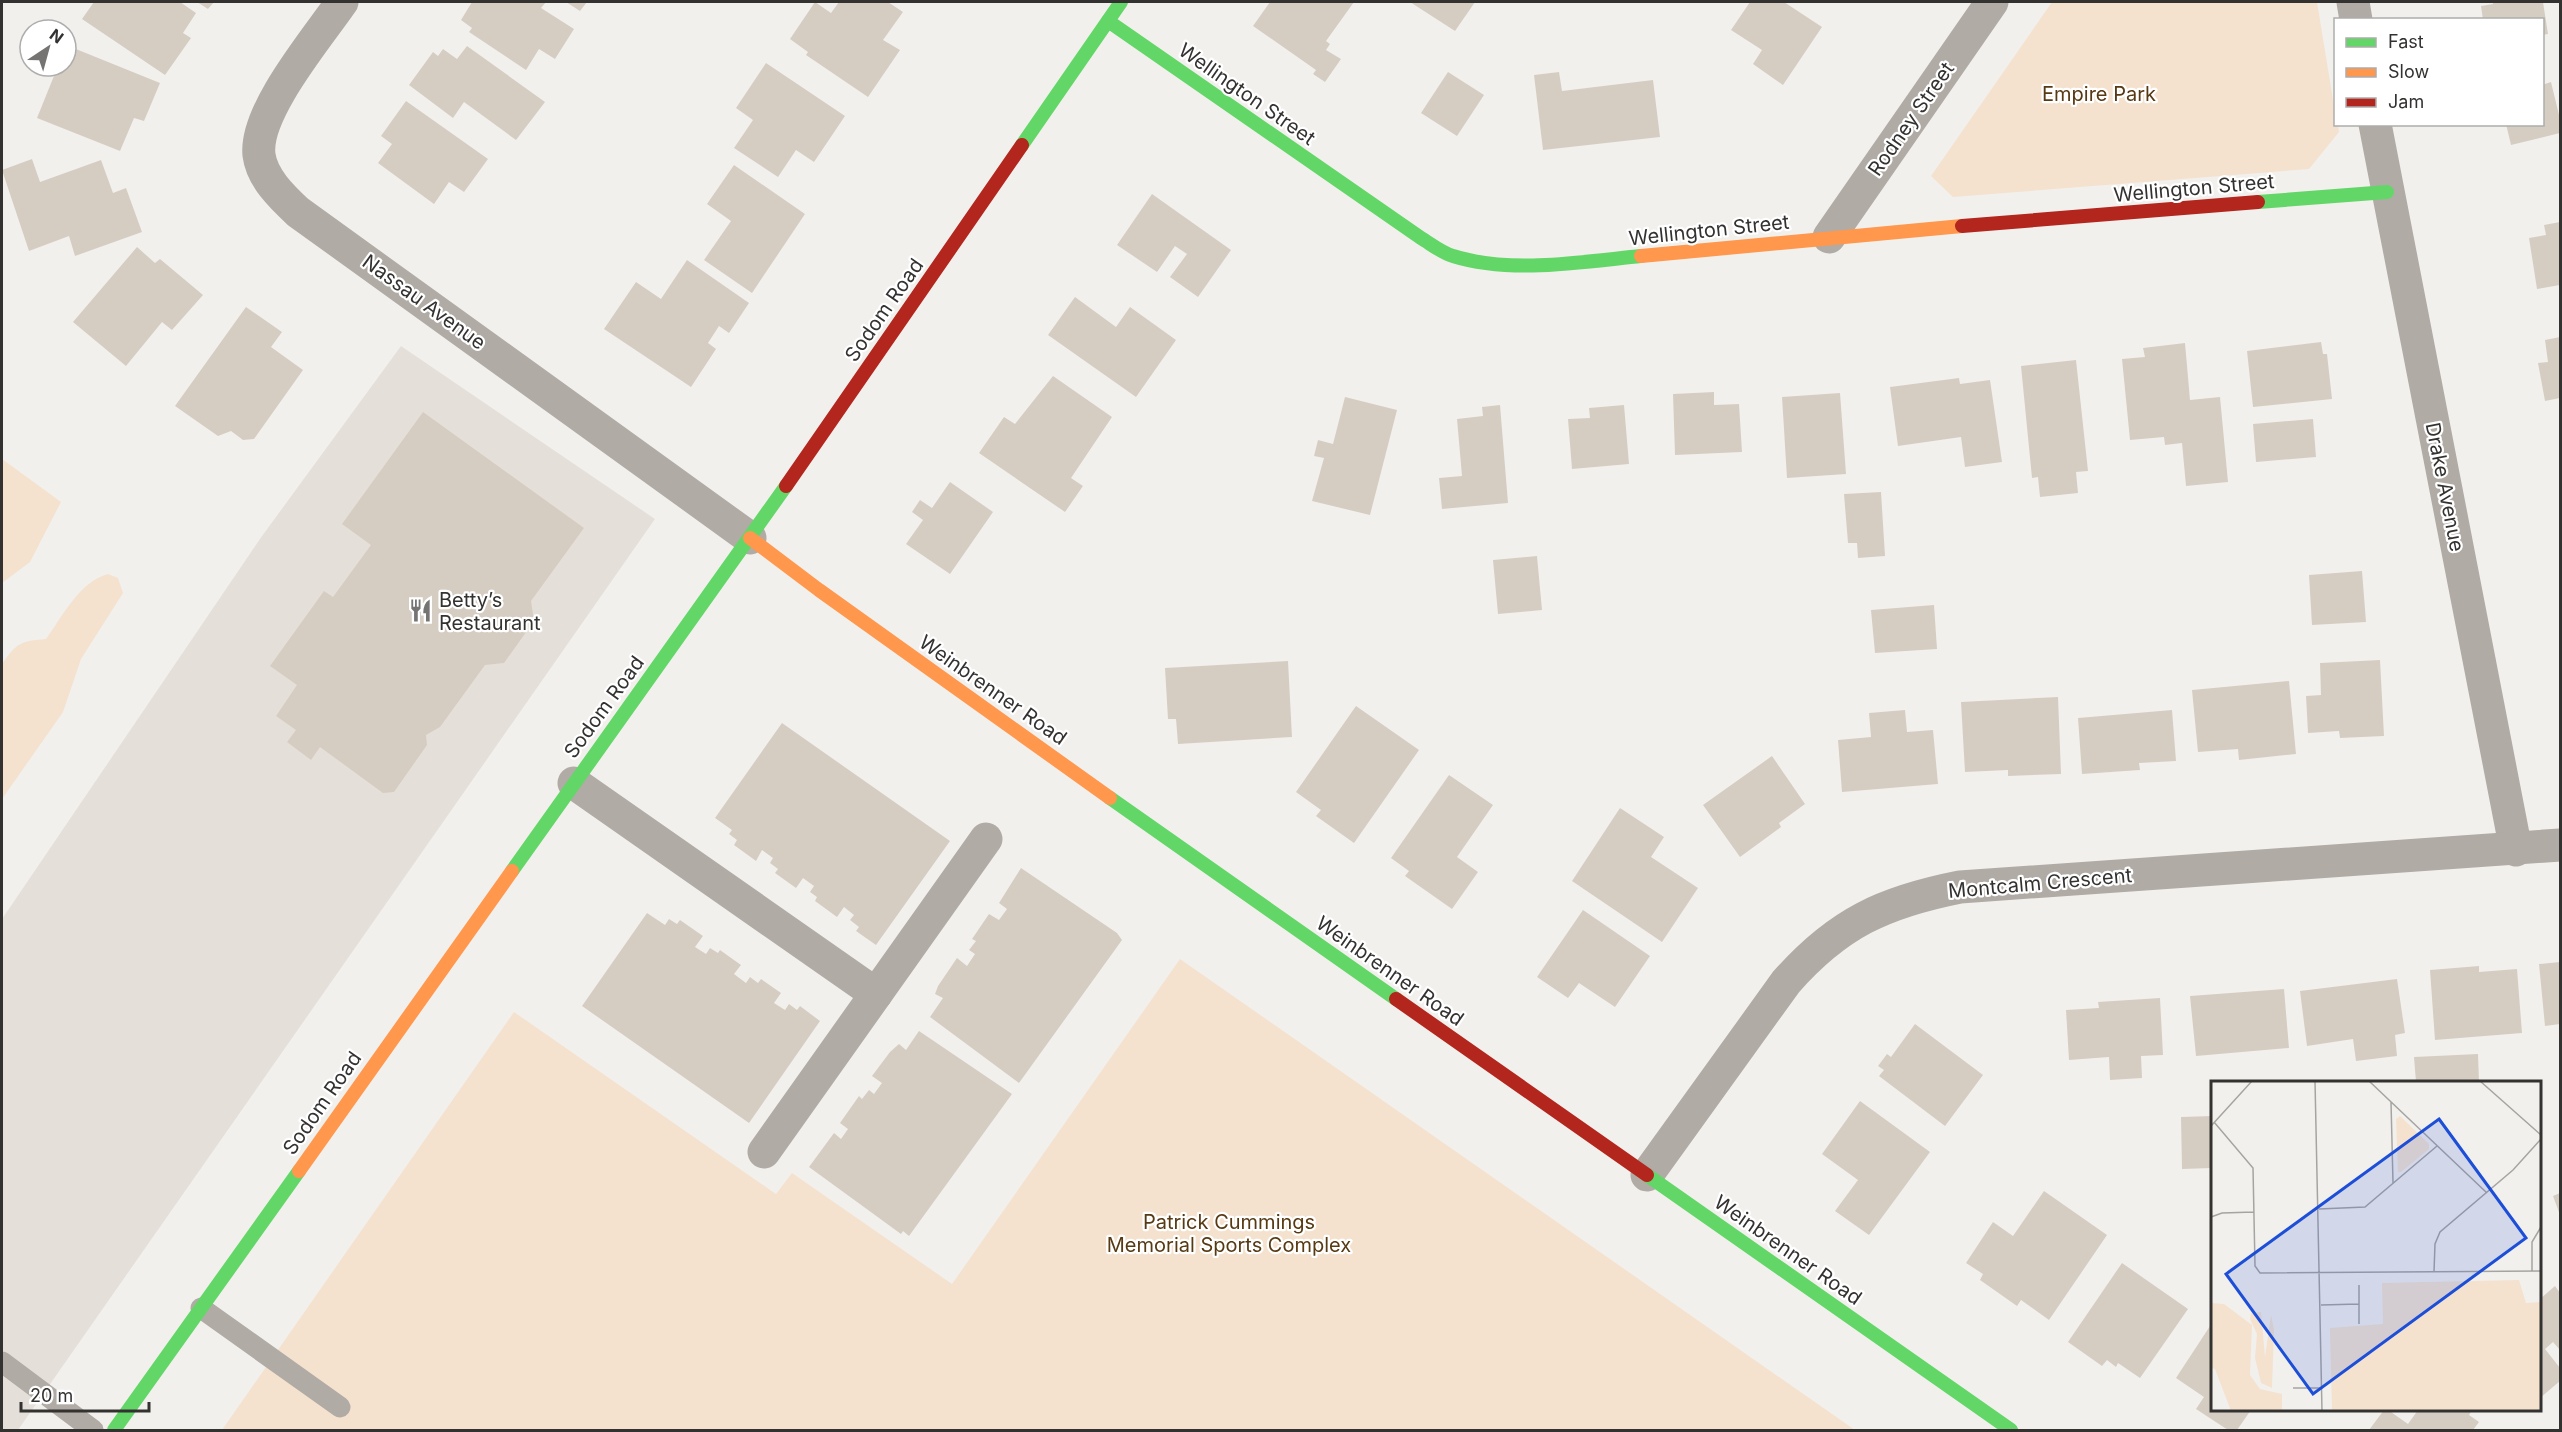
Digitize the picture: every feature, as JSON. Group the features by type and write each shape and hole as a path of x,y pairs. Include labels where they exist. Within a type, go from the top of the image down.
{"street":[{"name":"Nassau Avenue","path":"342,2 267,116 260,137 259,156 272,185 298,212 750,538"},
{"name":"Sodom Road","path":"114,1431 750,538 1121,2"},
{"name":"Rodney Street","path":"1829,237 1992,2"},
{"path":"2353,2 2356,18"},
{"name":"Wellington Street","path":"1108,21 1421,238 1451,255 1506,265 1542,266 1829,237 2387,192"},
{"name":"Drake Avenue","path":"2374,126 2516,850"},
{"name":"Weinbrenner Road","path":"750,538 819,590 1185,851 2011,1431"},
{"path":"574,783 876,993"},
{"path":"764,1152 986,839"},
{"name":"Montcalm Crescent","path":"1647,1175 1786,982 1808,956 1852,924 1887,907 1922,895 1960,887 2516,850 2560,845"}],"lane":[{"path":"201,1308 340,1407"},
{"path":"2,1362 93,1431"}],"shaded area":[{"path":"401,346 655,519 18,1430 2,1430 2,919 262,536"}],"green space":[{"name":"Empire Park","path":"2052,2 2317,2 2334,106 2334,126 2338,126 2339,132 2309,169 1953,197 1931,176"},
{"path":"2,459 61,502 30,562 2,583"},
{"path":"108,574 118,578 123,593 81,659 63,712 2,799 2,664 20,644 46,639 80,592 98,578"},
{"name":"Patrick Cummings Memorial Sports Complex","path":"1180,959 1855,1430 222,1430 514,1012 776,1194 792,1173 952,1284"}],"building":[{"path":"94,2 180,2 196,13 183,33 191,38 165,75 82,19"},
{"path":"197,2 214,2 208,9"},
{"path":"472,2 546,2 541,8 574,29 555,59 539,49 526,70 469,32 472,28 461,20"},
{"path":"566,2 587,2 580,11"},
{"path":"815,2 831,13 839,2 888,2 903,12 883,40 900,50 868,97 806,55 808,52 790,39"},
{"path":"1270,2 1354,2 1326,41 1330,44 1326,50 1341,59 1325,82 1313,74 1316,70 1253,26"},
{"path":"1410,2 1475,2 1455,31"},
{"path":"1750,2 1784,2 1822,27 1783,85 1753,64 1762,50 1731,30"},
{"path":"2493,2 2543,2 2548,34 2544,35 2544,18 2483,18 2481,6 2493,4"},
{"path":"467,46 545,102 516,140 464,102 453,118 409,85 433,52 438,56 443,49 457,59"},
{"path":"78,50 160,83 144,121 134,118 120,151 37,118 53,78 78,78"},
{"path":"766,63 845,116 814,162 796,150 778,177 734,148 753,120 736,108"},
{"path":"1448,72 1484,95 1457,136 1421,113"},
{"path":"1559,72 1562,91 1653,80 1660,137 1543,150 1534,75"},
{"path":"2551,82 2560,119 2560,133 2511,145 2506,126 2544,126 2544,84"},
{"path":"406,101 488,159 464,192 449,182 434,204 378,163 392,144 381,136"},
{"path":"32,159 40,182 101,160 113,193 126,188 142,232 75,256 69,236 29,251 2,170"},
{"path":"734,165 805,214 752,293 704,260 731,221 707,204"},
{"path":"1152,194 1231,250 1198,297 1170,277 1187,254 1175,246 1157,272 1117,245"},
{"path":"2560,222 2560,285 2537,289 2529,238 2546,235 2544,225"},
{"path":"137,247 155,263 160,259 203,295 172,330 162,322 126,366 73,322"},
{"path":"687,260 749,303 729,333 719,326 708,343 716,349 691,387 604,329 636,282 661,299"},
{"path":"1075,297 1116,327 1130,307 1176,340 1136,397 1048,335"},
{"path":"246,307 282,332 271,347 303,370 254,439 243,440 231,431 218,436 175,406"},
{"path":"2560,337 2560,398 2545,401 2538,363 2548,362 2545,340"},
{"path":"2321,342 2323,354 2327,354 2332,399 2253,407 2247,351"},
{"path":"2185,343 2190,400 2220,397 2228,482 2186,486 2182,443 2165,445 2164,437 2130,440 2122,359 2145,357 2143,348"},
{"path":"2076,360 2088,471 2076,472 2078,493 2040,497 2038,477 2032,478 2021,366"},
{"path":"1053,376 1112,417 1071,478 1083,486 1065,512 979,453 1004,417 1015,424"},
{"path":"1959,378 1960,384 1990,380 2002,462 1965,467 1961,437 1898,446 1890,387"},
{"path":"1714,392 1714,405 1739,404 1742,452 1675,455 1673,394"},
{"path":"1840,393 1846,474 1787,478 1782,397"},
{"path":"1345,397 1397,410 1370,515 1312,501 1324,458 1314,456 1318,440 1333,444"},
{"path":"1500,405 1508,503 1442,509 1439,478 1462,476 1457,419 1483,416 1482,407"},
{"path":"1624,405 1629,464 1572,469 1568,419 1590,418 1589,408"},
{"name":"Betty’s Restaurant","path":"423,412 584,528 531,601 534,621 504,663 485,665 440,727 426,735 427,745 394,792 383,793 320,747 311,760 287,742 296,730 276,716 297,685 270,666 324,591 333,597 371,545 342,524"},
{"path":"2313,419 2316,457 2256,462 2253,424"},
{"path":"950,482 993,512 950,574 906,544 923,520 912,512 920,500 932,508"},
{"path":"1881,492 1885,556 1858,558 1857,543 1848,543 1844,494"},
{"path":"1537,556 1542,610 1498,614 1493,560"},
{"path":"2362,571 2366,622 2312,625 2309,575"},
{"path":"1934,605 1937,649 1875,653 1871,610"},
{"path":"2380,660 2384,736 2340,738 2339,731 2308,733 2306,696 2321,695 2320,663"},
{"path":"1288,661 1292,737 1178,744 1176,719 1168,719 1165,668"},
{"path":"2289,681 2296,754 2239,760 2238,749 2198,752 2192,690"},
{"path":"2058,697 2061,774 2008,776 2008,770 1965,772 1961,702"},
{"path":"1356,706 1419,750 1354,843 1316,816 1321,810 1296,792"},
{"path":"1905,710 1907,732 1933,730 1938,784 1842,792 1838,740 1871,737 1869,713"},
{"path":"2172,710 2176,761 2139,763 2140,770 2082,774 2078,718"},
{"path":"782,723 950,841 876,945 856,931 859,927 850,920 854,915 844,907 837,917 815,901 817,897 810,892 814,886 803,878 796,888 775,873 778,869 770,863 773,858 762,850 756,861 734,845 737,840 729,834 732,830 715,818"},
{"path":"1772,756 1805,804 1779,823 1781,827 1740,857 1703,805"},
{"path":"1449,775 1493,805 1457,857 1478,872 1452,909 1405,876 1409,871 1391,858"},
{"path":"1620,808 1664,837 1651,857 1698,888 1662,942 1572,881"},
{"path":"1021,868 1117,933 1122,940 1019,1083 930,1017 943,998 935,994 938,986 957,958 967,966 975,954 969,950 976,941 972,939 989,914 999,920 1007,909 999,903"},
{"path":"1583,910 1650,956 1615,1007 1579,983 1568,998 1537,977"},
{"path":"647,913 665,925 669,919 677,924 680,920 703,936 695,947 706,954 710,948 718,953 720,950 741,965 734,974 746,983 750,977 758,983 761,979 781,993 774,1003 785,1010 789,1004 797,1010 800,1006 820,1021 749,1123 582,1006"},
{"path":"2560,962 2560,1024 2545,1026 2539,964"},
{"path":"2479,966 2479,972 2517,969 2522,1033 2435,1040 2430,970"},
{"path":"2397,979 2405,1033 2395,1035 2397,1056 2356,1061 2353,1039 2307,1046 2300,991"},
{"path":"2284,989 2289,1048 2196,1056 2190,996"},
{"path":"2160,998 2163,1055 2141,1056 2142,1078 2110,1080 2109,1057 2069,1060 2066,1010 2099,1008 2098,1002"},
{"path":"1915,1024 1983,1075 1945,1126 1879,1076 1884,1070 1878,1066 1887,1054 1891,1057"},
{"path":"919,1031 1012,1094 909,1236 903,1231 901,1234 809,1167 834,1133 841,1139 848,1129 840,1123 859,1096 862,1099 869,1090 874,1094 882,1083 872,1076 890,1052 899,1044 906,1050"},
{"path":"2478,1054 2479,1081 2416,1081 2414,1057"},
{"path":"1860,1101 1930,1152 1869,1235 1835,1211 1858,1180 1822,1154"},
{"path":"2211,1116 2211,1168 2182,1169 2181,1117"},
{"path":"2044,1191 2107,1235 2049,1320 2021,1300 2017,1306 1980,1280 1983,1274 1966,1263 1993,1222 2013,1236"},
{"path":"2560,1193 2560,1215 2553,1196"},
{"path":"2122,1263 2188,1309 2140,1378 2118,1363 2116,1367 2107,1360 2102,1366 2068,1342"},
{"path":"2555,1286 2560,1293 2560,1350 2553,1342 2545,1349 2560,1368 2560,1381 2541,1397 2541,1298"},
{"path":"2211,1325 2211,1411 2250,1411 2237,1430 2228,1430 2196,1409 2204,1397 2176,1378"},
{"path":"2383,1411 2389,1411 2408,1424 2417,1411 2471,1411 2469,1415 2479,1422 2473,1430 2369,1430"}],"traffic: fast":[{"path":"1022,145 1121,2"},
{"path":"1108,21 1421,238 1449,255 1475,261 1522,265 1546,265 1641,256"},
{"path":"2258,202 2387,192"},
{"path":"512,871 786,486"},
{"path":"1110,798 1396,999"},
{"path":"114,1430 299,1171"},
{"path":"1647,1175 2011,1430"}],"traffic: slow":[{"path":"1641,256 1962,226"},
{"path":"750,538 1110,798"},
{"path":"299,1171 512,871"}],"traffic: jam":[{"path":"786,486 1022,145"},
{"path":"1962,226 2258,202"},
{"path":"1396,999 1647,1175"}],"place":[{"name":"Betty’s Restaurant","path":"421,611"}]}
